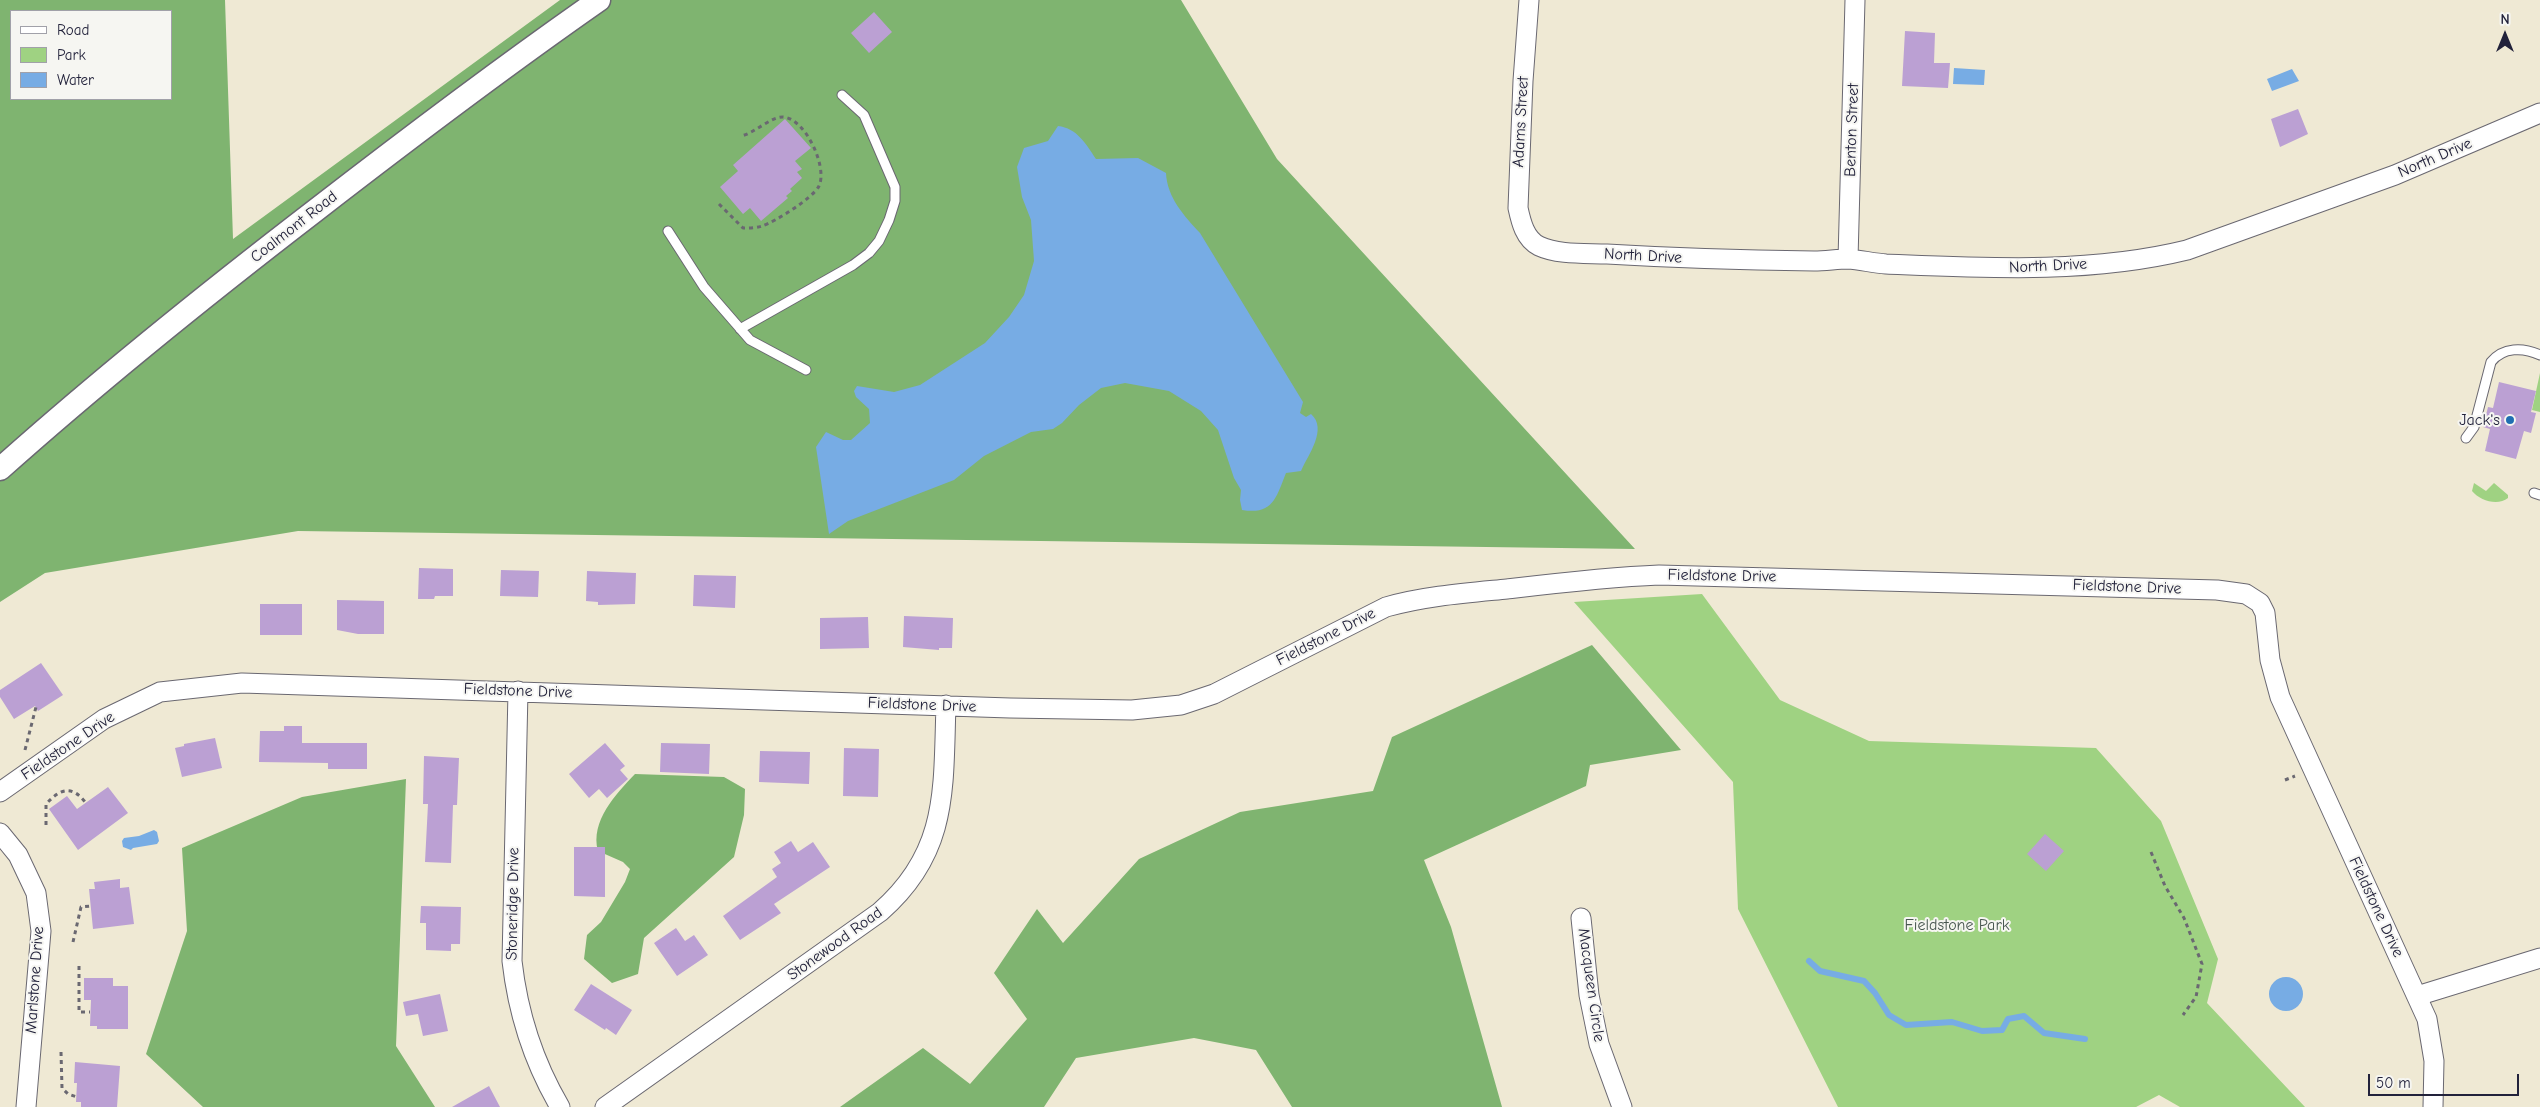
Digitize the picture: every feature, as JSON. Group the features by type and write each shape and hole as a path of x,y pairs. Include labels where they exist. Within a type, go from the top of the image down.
{"street":[{"name":"Coalmont Road","path":"0,469 157,335 247,264 416,132 599,0"},
{"name":"Adams Street","path":"1529,0 1523,80 1518,208 1523,227 1532,240"},
{"name":"Benton Street","path":"1848,259 1855,0"},
{"name":"North Drive","path":"1532,240 1540,246 1557,251 1658,257 1818,261 1848,259 1883,264 2004,268 2075,266 2162,256 2187,250 2395,175 2540,113"},
{"name":"Fieldstone Drive","path":"0,792 104,719 160,692 242,683 1010,708 1132,710 1181,705 1214,694 1386,607 1409,600 1598,577 1660,575 2217,590 2246,594 2256,598 2265,613 2270,660 2280,697 2417,996 2431,1036 2434,1061 2433,1107"},
{"name":"Stoneridge Drive","path":"518,691 512,961 517,996 527,1038 545,1082 560,1107"},
{"name":"Stonewood Road","path":"605,1107 872,918 900,895 927,853 939,816 943,787 946,705"},
{"name":"Marlstone Drive","path":"0,833 18,855 36,893 41,931 26,1107"},
{"name":"Macqueen Circle","path":"1581,918 1589,995 1599,1044 1622,1107"},
{"path":"2417,996 2540,958"}],"lane":[{"path":"740,330 853,266 869,253 879,241 889,220 895,201 895,187 864,115 842,95"},
{"path":"668,231 704,287 740,330 750,340 806,370"},
{"path":"2466,438 2474,427 2491,362 2504,351 2513,350 2540,355"}],"path":[{"path":"719,204 743,228 761,226 805,200 818,187 821,173 814,148 804,130 791,120 784,117 777,119 749,134 741,136"},
{"path":"24,753 36,707"},
{"path":"2285,780 2301,774"},
{"path":"46,825 46,804 57,795 67,790 73,790 86,803"},
{"path":"2151,852 2165,886 2184,918 2202,964 2196,997 2184,1015"},
{"path":"73,942 81,908 91,906"},
{"path":"79,966 78,1012 90,1012"},
{"path":"60,1052 62,1088 68,1094 77,1097"}],"green space":[{"path":"0,0 225,0 233,239 560,0 1181,0 1277,159 1635,549 298,531 45,573 0,602"},
{"path":"2540,373 2540,412 2532,410"},
{"path":"2474,483 2486,491 2494,483 2508,495 2508,498 2499,502 2484,500 2472,491"},
{"name":"Fieldstone Park","path":"1702,594 1780,700 1869,741 2096,748 2161,821 2218,959 2207,1003 2305,1107 2180,1107 2159,1095 2136,1107 1838,1107 1738,909 1733,782 1574,602"},
{"path":"1592,645 1681,750 1590,765 1586,786 1424,860 1451,927 1502,1107 1292,1107 1256,1050 1194,1038 1076,1058 1044,1107 840,1107 923,1048 970,1084 1027,1019 994,973 1037,909 1063,943 1139,859 1240,812 1373,791 1392,737"},
{"path":"635,774 724,777 745,789 744,815 734,857 644,938 638,974 612,983 584,959 587,935 601,922 625,882 630,869 623,862 598,851 598,829 606,809"},
{"path":"406,779 396,1046 435,1107 203,1107 146,1054 187,931 182,848 302,797"}],"water":[{"path":"1954,68 1985,70 1984,85 1953,84"},
{"path":"2292,69 2299,81 2272,91 2267,79"},
{"path":"1058,126 1065,127 1076,133 1085,142 1096,159 1138,158 1166,173 1169,190 1177,206 1200,233 1303,402 1300,413 1306,417 1311,414 1316,420 1318,427 1315,442 1301,471 1286,473 1276,497 1267,507 1261,510 1242,510 1241,490 1234,478 1218,430 1201,411 1169,391 1125,383 1101,388 1053,429 1031,432 984,456 954,480 848,521 829,534 816,447 826,432 843,440 851,440 870,423 869,409 856,397 854,391 857,386 894,392 920,385 985,343 1009,317 1024,295 1034,261 1031,220 1022,197 1017,167 1024,148 1048,141"},
{"path":"154,830 157,832 159,841 157,844 131,850 123,847 122,841 124,838 139,836"},
{"path":"2286,977 2293,978 2298,982 2302,987 2302,1001 2298,1006 2293,1010 2286,1011 2279,1010 2274,1006 2270,1001 2269,994 2270,987 2274,982 2279,978"}],"building":[{"path":"874,12 892,32 869,53 851,33"},
{"path":"1905,31 1935,33 1934,63 1950,63 1948,88 1902,86"},
{"path":"2298,109 2308,134 2280,147 2271,119"},
{"path":"785,119 811,148 795,161 802,169 797,172 802,178 790,189 792,191 786,196 788,198 761,221 750,208 743,214 720,187 738,171 733,165"},
{"name":"Jack's","path":"2499,382 2536,391 2531,412 2536,413 2531,433 2524,431 2516,459 2485,451 2490,429 2483,427 2488,407 2493,408"},
{"path":"419,568 453,569 453,596 435,596 434,599 418,599"},
{"path":"501,570 539,571 538,597 500,596"},
{"path":"587,571 636,573 635,604 598,605 598,602 586,601"},
{"path":"694,575 736,576 735,608 693,606"},
{"path":"337,600 384,601 384,634 358,634 337,630"},
{"path":"260,604 302,604 302,635 260,635"},
{"path":"904,616 953,618 952,648 939,648 939,650 903,647"},
{"path":"868,617 869,648 820,649 820,618"},
{"path":"41,663 63,695 38,711 35,706 14,719 0,697 0,690"},
{"path":"284,726 302,726 302,743 367,743 367,769 328,769 328,763 259,762 260,731 284,731"},
{"path":"215,738 222,768 182,777 175,748 184,746 184,744"},
{"path":"605,743 625,766 620,770 628,779 607,798 599,789 589,798 569,774"},
{"path":"661,743 710,744 709,774 660,772"},
{"path":"844,748 879,749 878,797 843,796"},
{"path":"760,751 810,752 809,784 759,782"},
{"path":"424,756 459,758 457,805 453,805 451,863 425,862 428,804 423,804"},
{"path":"108,787 128,813 78,850 49,809 67,796 77,809"},
{"path":"2045,834 2064,851 2046,871 2027,854"},
{"path":"791,841 798,852 813,842 830,867 774,904 781,913 740,940 723,916 777,877 772,869 781,863 774,852"},
{"path":"574,847 605,847 605,897 574,896"},
{"path":"120,879 120,888 129,887 134,924 93,929 89,889 95,889 94,882"},
{"path":"421,906 461,907 460,944 451,944 451,951 426,950 426,923 420,923"},
{"path":"676,928 685,941 694,935 708,955 677,976 654,943"},
{"path":"84,978 113,978 113,986 128,986 128,1029 97,1029 97,1026 90,1026 91,1000 84,1000"},
{"path":"591,984 632,1010 616,1035 574,1010"},
{"path":"440,994 448,1031 423,1036 418,1014 406,1016 403,1002"},
{"path":"75,1062 120,1066 117,1107 81,1107 81,1102 76,1102 77,1083 74,1083"},
{"path":"489,1086 500,1107 452,1107"}],"waterway":[{"path":"1809,961 1820,971 1864,981 1875,993 1889,1015 1906,1025 1952,1022 1982,1031 2002,1030 2008,1019 2024,1016 2044,1033 2085,1039"}],"place":[{"name":"Jack's","path":"2510,420"}]}
